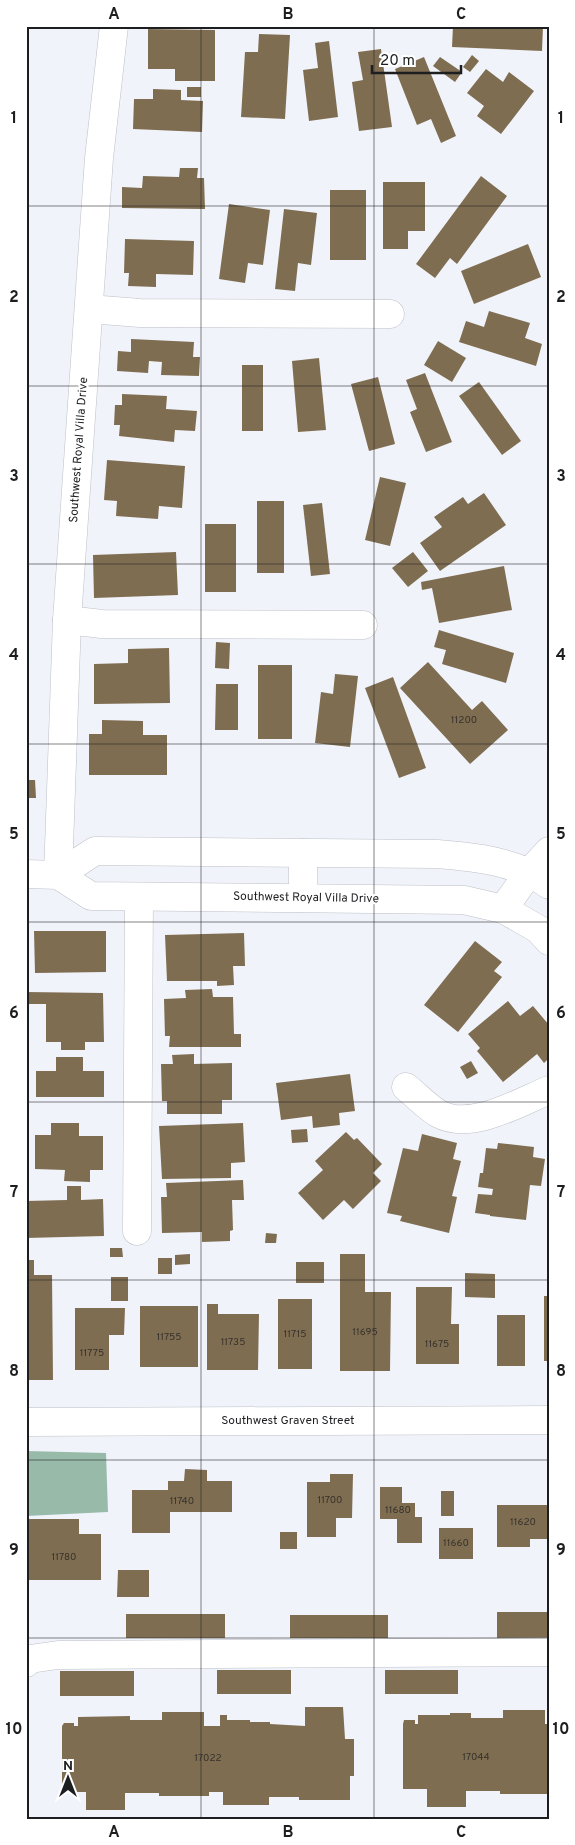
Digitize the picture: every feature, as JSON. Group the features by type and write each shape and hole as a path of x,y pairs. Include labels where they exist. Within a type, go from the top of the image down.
{"street":[{"name":"Southwest Royal Villa Drive","path":"114,26 99,158 67,620 58,875 91,896 464,900 502,909 538,929 549,940"},
{"path":"88,309 140,313 390,314"},
{"path":"67,620 102,624 363,625"},
{"path":"26,874 58,875 95,851 436,854 470,857 508,865 538,879"},
{"path":"502,909 538,879 549,852"},
{"path":"303,853 303,898"},
{"path":"137,1231 139,897"},
{"path":"406,1087 439,1114 460,1119 481,1118 549,1090"},
{"name":"Southwest Graven Street","path":"26,1422 549,1420"},
{"path":"26,1663 30,1659 58,1655 549,1652"}],"green space":[{"path":"26,1451 106,1453 108,1512 26,1516"}],"building":[{"path":"453,26 543,26 542,51 452,47"},
{"path":"148,29 215,30 215,81 175,81 175,69 148,69"},
{"path":"259,34 290,35 285,119 241,117 245,52 258,52"},
{"path":"329,41 338,117 309,121 303,70 318,68 315,43"},
{"path":"381,49 392,127 359,131 352,82 363,80 358,52"},
{"path":"472,55 479,61 470,72 463,67"},
{"path":"424,57 456,136 441,143 431,119 417,125 395,69"},
{"path":"440,57 462,72 455,82 433,66"},
{"path":"486,69 503,82 509,72 534,91 501,134 477,116 484,106 467,93"},
{"path":"187,87 201,87 201,97 187,97"},
{"path":"153,89 181,90 181,100 203,101 202,132 133,129 134,99 153,99"},
{"path":"180,168 198,168 197,178 204,178 205,209 122,208 122,187 142,188 143,176 179,177"},
{"path":"481,176 507,196 457,264 450,258 435,278 416,264"},
{"path":"383,182 425,182 425,231 408,231 408,249 383,249"},
{"path":"330,190 366,190 366,260 330,260"},
{"path":"229,204 270,210 263,265 248,263 245,283 219,279"},
{"path":"284,209 317,213 311,265 298,263 295,291 275,289"},
{"path":"125,239 194,241 193,275 156,274 156,287 128,286 129,273 124,273"},
{"path":"528,244 541,277 474,304 461,271"},
{"path":"489,311 530,323 525,338 542,344 536,366 459,342 466,321 484,327"},
{"path":"131,339 194,342 193,357 200,357 199,376 161,375 162,362 149,361 148,373 117,371 118,351 131,352"},
{"path":"438,341 466,358 452,382 424,365"},
{"path":"319,358 326,430 298,432 292,361"},
{"path":"242,365 263,365 263,431 242,431"},
{"path":"425,373 452,442 426,452 410,412 417,409 406,380"},
{"path":"378,377 395,444 369,451 351,384"},
{"path":"479,382 521,441 502,455 459,396"},
{"path":"122,394 167,396 166,409 197,411 195,431 175,430 174,442 119,436 120,425 114,425 115,405 122,405"},
{"path":"107,460 185,466 182,508 159,506 158,519 116,516 117,501 104,500"},
{"path":"380,477 406,483 390,546 365,540"},
{"path":"484,493 506,525 440,571 420,543 442,527 434,517 463,497 468,504"},
{"path":"257,501 284,501 284,573 257,573"},
{"path":"322,503 330,574 311,576 303,505"},
{"path":"205,524 236,524 236,592 205,592"},
{"path":"176,552 178,595 94,598 93,555"},
{"path":"413,552 428,571 408,587 392,568"},
{"path":"504,566 512,610 439,623 432,588 422,590 421,582"},
{"path":"439,630 514,653 506,683 442,664 446,650 434,647"},
{"path":"216,642 230,643 229,669 215,668"},
{"path":"169,648 170,703 94,704 94,664 128,663 128,649"},
{"path":"428,662 472,710 482,701 508,730 470,764 400,688"},
{"path":"258,665 292,665 292,739 258,739"},
{"path":"335,674 358,676 350,747 315,743 321,692 333,694"},
{"path":"393,677 426,768 399,778 365,688"},
{"path":"216,684 238,684 238,730 215,730"},
{"path":"102,720 143,721 143,735 167,735 167,775 89,775 89,734 102,734"},
{"path":"26,780 35,780 36,798 26,798"},
{"path":"34,931 106,931 106,972 35,973"},
{"path":"244,933 245,966 233,966 234,985 217,986 217,981 167,981 165,935"},
{"path":"475,941 502,962 494,971 502,977 458,1032 424,1005"},
{"path":"212,989 213,997 233,997 234,1034 241,1034 241,1047 169,1047 170,1036 165,1036 164,999 186,998 185,990"},
{"path":"26,992 103,993 104,1042 85,1042 85,1050 61,1050 61,1042 46,1042 46,1004 26,1004"},
{"path":"508,1001 520,1016 533,1006 549,1025 549,1045 547,1046 549,1058 544,1063 537,1054 503,1082 477,1051 480,1048 468,1034"},
{"path":"194,1054 194,1064 232,1063 232,1100 222,1100 222,1114 167,1114 167,1101 162,1101 161,1064 173,1064 172,1055"},
{"path":"56,1057 83,1057 83,1071 104,1071 104,1097 36,1097 36,1071 56,1071"},
{"path":"471,1061 478,1073 467,1079 460,1067"},
{"path":"350,1074 355,1111 339,1113 340,1125 313,1128 312,1116 281,1120 276,1083"},
{"path":"51,1123 79,1123 79,1136 103,1136 103,1170 90,1170 90,1182 64,1181 65,1170 35,1169 35,1135 51,1135"},
{"path":"243,1123 245,1162 231,1163 231,1178 162,1179 159,1126"},
{"path":"307,1129 308,1142 292,1143 291,1130"},
{"path":"346,1132 354,1140 357,1138 382,1164 373,1173 381,1181 353,1209 344,1200 323,1220 298,1193 323,1170 315,1161"},
{"path":"422,1134 457,1143 453,1159 461,1161 452,1196 457,1197 449,1233 400,1221 402,1216 387,1213 403,1148 418,1151"},
{"path":"498,1143 534,1147 533,1157 545,1159 541,1186 530,1185 526,1220 475,1213 478,1194 492,1195 493,1189 478,1187 480,1173 483,1173 486,1148 497,1149"},
{"path":"243,1180 244,1200 232,1200 233,1230 230,1231 230,1241 202,1242 202,1232 162,1233 161,1197 167,1197 166,1183"},
{"path":"67,1186 81,1186 81,1200 103,1199 104,1236 26,1238 26,1201 67,1200"},
{"path":"266,1233 277,1234 276,1243 265,1243"},
{"path":"110,1248 122,1248 123,1257 110,1257"},
{"path":"190,1254 190,1264 175,1265 175,1255"},
{"path":"340,1254 365,1254 365,1292 391,1292 390,1371 340,1371"},
{"path":"158,1258 172,1258 172,1274 158,1274"},
{"path":"26,1260 34,1260 34,1275 52,1275 53,1380 26,1380"},
{"path":"296,1262 324,1262 324,1283 296,1283"},
{"path":"465,1273 495,1274 495,1298 465,1297"},
{"path":"111,1277 128,1277 128,1301 111,1301"},
{"path":"416,1287 452,1287 451,1324 459,1324 459,1364 416,1364"},
{"path":"544,1296 549,1296 549,1361 544,1361"},
{"path":"278,1299 312,1299 312,1369 278,1369"},
{"path":"207,1304 218,1304 218,1314 259,1314 258,1370 207,1370"},
{"path":"140,1306 198,1306 198,1367 140,1367"},
{"path":"75,1308 125,1308 124,1335 109,1335 109,1370 75,1370"},
{"path":"497,1315 525,1315 525,1366 497,1366"},
{"path":"185,1469 207,1470 207,1481 232,1481 232,1512 170,1512 170,1533 132,1533 132,1490 168,1490 168,1481 184,1481"},
{"path":"330,1474 353,1474 352,1518 336,1518 336,1537 307,1537 307,1482 330,1482"},
{"path":"380,1487 402,1487 402,1503 415,1503 415,1517 422,1517 422,1543 397,1543 397,1519 380,1519"},
{"path":"441,1491 454,1491 454,1516 441,1516"},
{"path":"497,1505 549,1505 549,1539 530,1539 530,1547 497,1547"},
{"path":"26,1519 79,1519 79,1534 101,1534 101,1580 26,1580"},
{"path":"439,1528 473,1528 473,1559 439,1559"},
{"path":"280,1532 297,1532 297,1549 280,1549"},
{"path":"118,1570 149,1570 149,1597 117,1597"},
{"path":"497,1612 549,1612 549,1638 497,1638"},
{"path":"126,1614 225,1614 225,1638 126,1638"},
{"path":"290,1615 388,1615 388,1638 290,1638"},
{"path":"217,1670 291,1670 291,1694 217,1694"},
{"path":"385,1670 458,1670 458,1694 385,1694"},
{"path":"60,1671 134,1671 134,1696 60,1696"},
{"path":"305,1707 343,1707 345,1739 354,1739 354,1776 350,1776 350,1800 299,1800 299,1797 269,1797 269,1805 223,1805 223,1792 209,1792 209,1796 159,1796 159,1793 125,1793 125,1810 86,1810 86,1792 62,1792 62,1726 64,1723 74,1723 74,1726 78,1726 78,1717 130,1716 130,1720 162,1720 162,1712 204,1712 204,1726 220,1726 220,1715 227,1715 227,1720 250,1720 250,1722 305,1726"},
{"path":"503,1710 545,1710 545,1724 549,1724 549,1794 500,1794 500,1791 466,1791 466,1807 427,1807 427,1789 403,1789 404,1720 415,1720 415,1724 418,1724 418,1715 450,1715 450,1713 471,1713 471,1718 503,1718"}]}
